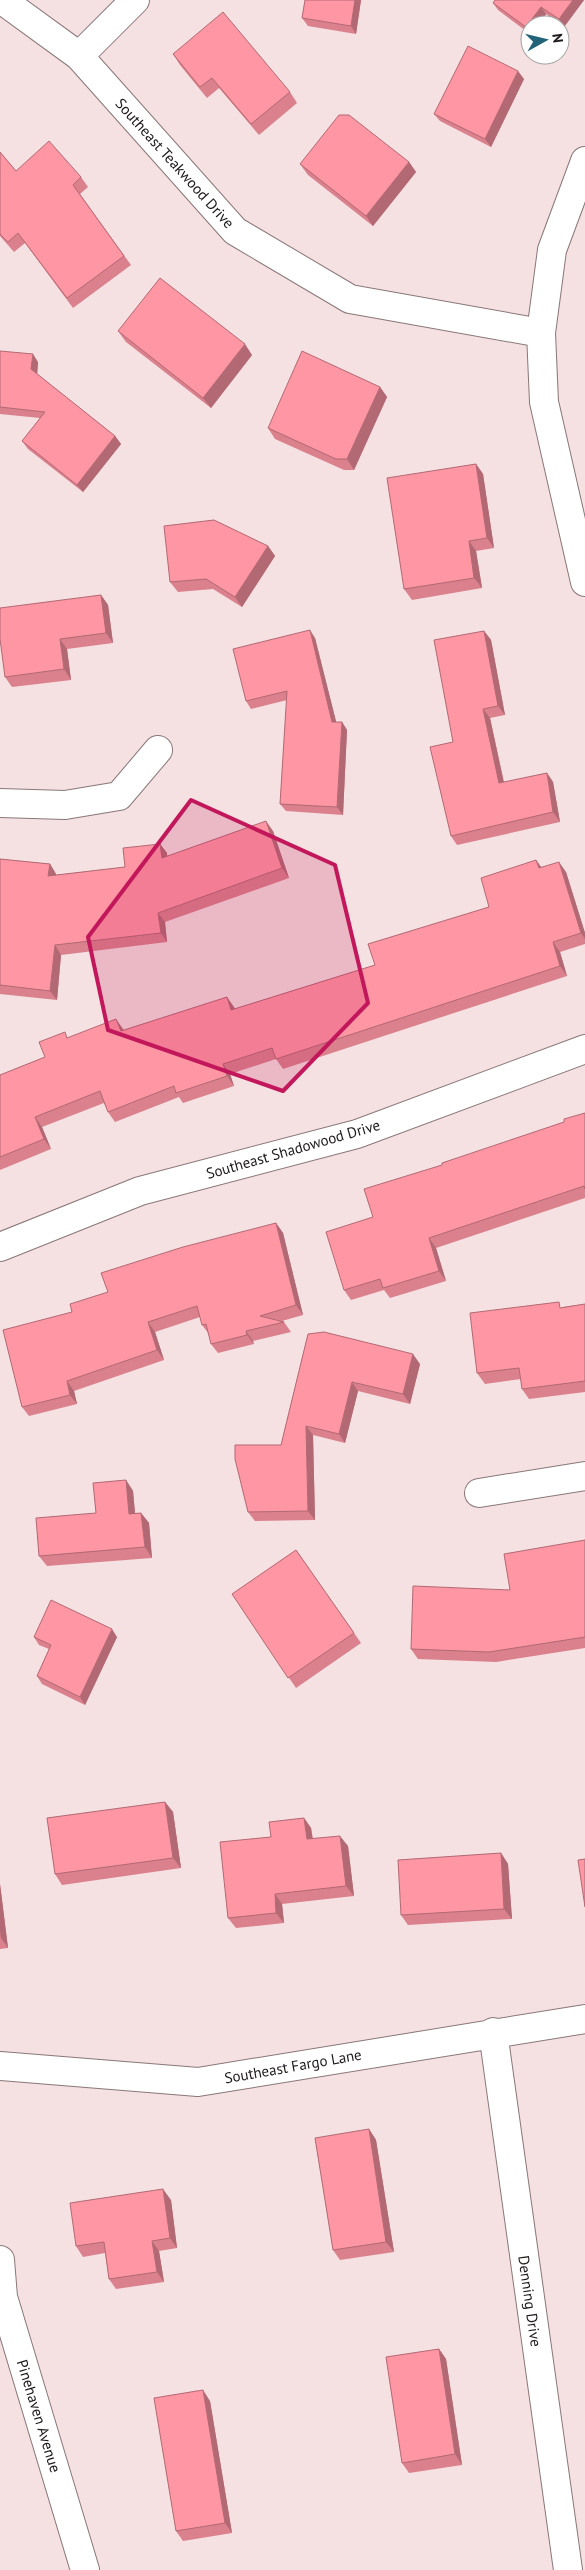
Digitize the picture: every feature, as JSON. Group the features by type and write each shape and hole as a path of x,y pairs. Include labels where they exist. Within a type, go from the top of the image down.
{"street":[{"name":"Southeast Teakwood Drive","path":"2,0 79,56 235,231 350,299 541,333"},
{"path":"79,56 135,0"},
{"path":"585,161 552,250 541,333 544,402 580,545 585,582"},
{"path":"0,803 65,805 119,796 158,750"},
{"name":"Southeast Shadowood Drive","path":"0,1247 140,1191 357,1134 585,1049"},
{"path":"479,1493 585,1476"},
{"name":"Southeast Fargo Lane","path":"0,2066 198,2082 492,2032 585,2019"},
{"name":"Denning Drive","path":"492,2032 568,2570"},
{"name":"Pinehaven Avenue","path":"0,2260 3,2297 85,2570"}],"highlighted area":[{"path":"191,800 335,865 368,1003 283,1091 108,1030 88,937"}],"building":[{"path":"305,0 355,0 351,26 302,18"},
{"path":"495,0 573,0 562,15 553,15 541,7 535,15 520,15 520,23 493,3"},
{"path":"223,12 290,92 251,124 212,78 200,87 173,54"},
{"path":"468,46 518,71 485,139 434,114"},
{"path":"339,115 349,115 409,162 366,216 300,164"},
{"path":"49,141 81,177 73,185 124,256 67,298 18,233 8,242 0,234 0,152 16,171"},
{"path":"160,278 245,344 203,398 118,331"},
{"path":"0,351 33,354 31,369 115,436 77,485 22,441 45,412 0,407"},
{"path":"302,351 380,387 347,459 336,459 268,428"},
{"path":"476,464 487,538 469,541 474,578 404,589 387,478"},
{"path":"214,520 268,546 235,597 206,579 170,582 164,526"},
{"path":"101,595 106,633 60,639 64,669 5,677 0,639 0,608"},
{"path":"310,630 332,722 342,722 337,807 280,804 287,691 246,701 233,649"},
{"path":"484,631 498,706 483,709 499,783 547,773 553,812 451,836 430,747 453,742 434,640"},
{"path":"266,821 282,868 158,913 161,933 55,945 50,991 0,985 0,859 50,864 48,876 125,867 123,848 160,844 162,858"},
{"path":"536,860 539,868 559,862 581,933 553,942 560,966 276,1059 272,1048 223,1064 227,1076 176,1093 174,1086 108,1112 100,1091 35,1117 44,1139 0,1157 0,1075 45,1057 39,1042 65,1032 67,1038 116,1019 121,1031 227,997 231,1010 375,965 368,944 489,907 481,878"},
{"path":"585,1113 585,1189 584,1186 429,1238 439,1271 383,1288 380,1279 344,1290 326,1232 373,1217 364,1189 442,1165 442,1163 564,1122 564,1119"},
{"path":"276,1223 296,1305 260,1316 284,1322 246,1331 247,1335 211,1344 206,1324 202,1325 197,1306 148,1322 157,1350 67,1381 70,1395 22,1407 3,1330 72,1312 70,1304 108,1292 101,1273 183,1247"},
{"path":"559,1302 560,1308 585,1304 585,1381 522,1389 519,1368 477,1373 470,1313"},
{"path":"324,1332 413,1354 403,1394 352,1382 339,1434 306,1426 308,1511 248,1512 235,1459 235,1445 281,1445 308,1334"},
{"path":"126,1480 129,1514 141,1513 145,1547 39,1556 36,1518 96,1513 93,1483"},
{"path":"585,1540 585,1637 489,1652 411,1649 413,1586 510,1590 504,1554"},
{"path":"296,1550 354,1633 288,1678 232,1594"},
{"path":"51,1600 112,1629 80,1697 37,1676 51,1645 34,1637"},
{"path":"165,1802 173,1858 55,1874 47,1818"},
{"path":"304,1818 307,1839 340,1836 346,1886 275,1894 276,1913 228,1918 220,1842 271,1837 269,1822"},
{"path":"501,1853 504,1909 401,1915 398,1860"},
{"path":"585,1859 585,1907 578,1860"},
{"path":"369,2129 386,2242 333,2250 315,2138"},
{"path":"163,2189 170,2238 152,2241 157,2272 109,2279 104,2242 76,2246 70,2203"},
{"path":"439,2349 455,2454 402,2463 386,2357"},
{"path":"203,2390 225,2523 176,2531 154,2398"}]}
